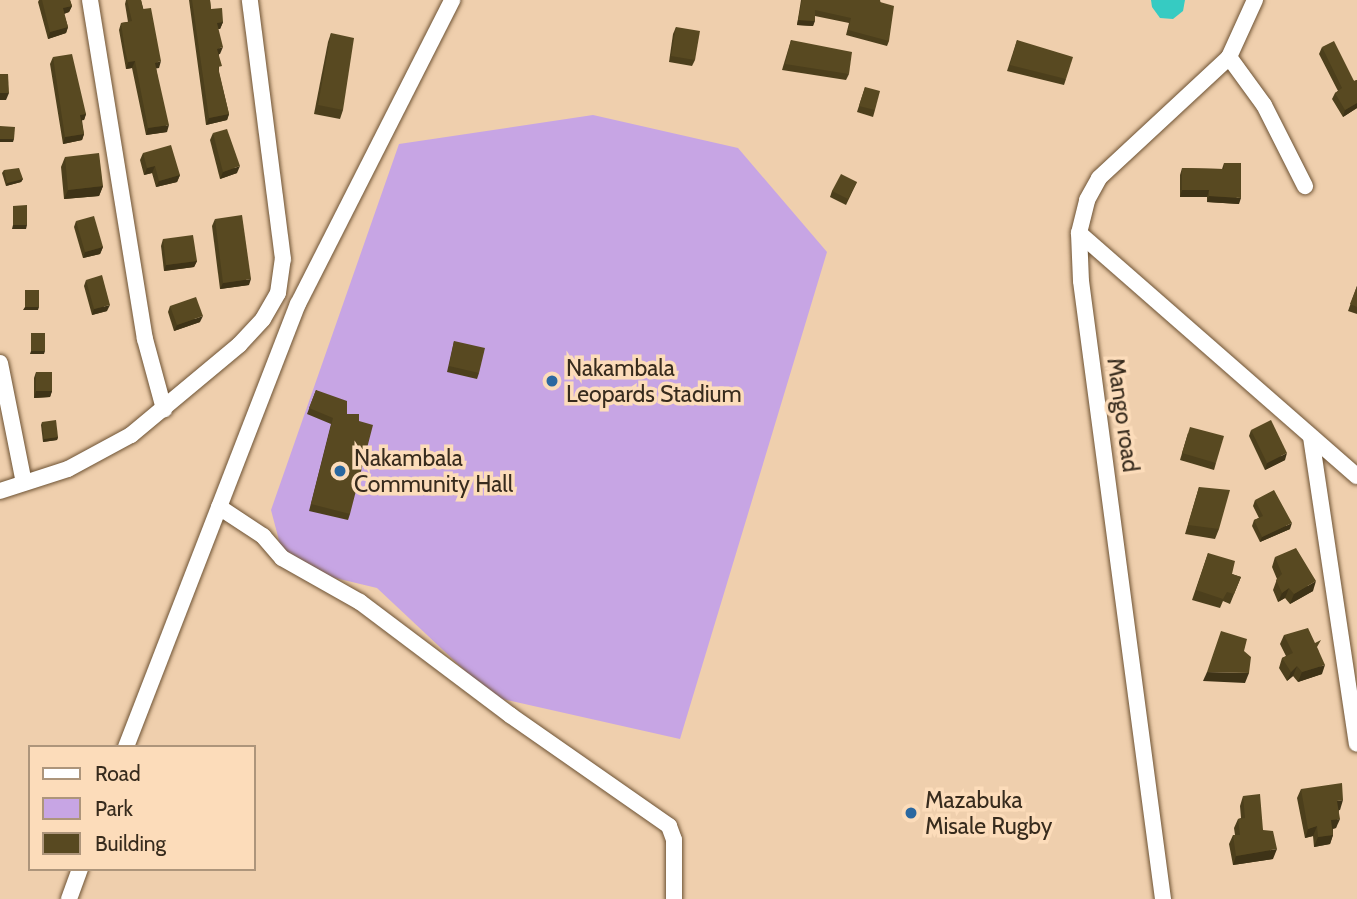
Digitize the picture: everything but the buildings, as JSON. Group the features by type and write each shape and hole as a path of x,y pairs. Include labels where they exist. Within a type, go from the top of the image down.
{"street":[{"path":"90,0 145,340 164,409"},
{"path":"0,491 104,453 164,409 239,345 263,319 278,293 283,259 250,0"},
{"path":"127,745 298,304 452,0"},
{"name":"Mango road","path":"1163,899 1081,281 1079,233 1087,200 1099,178 1229,57 1255,0"},
{"path":"1229,57 1264,105 1305,186"},
{"path":"1079,233 1357,476"},
{"path":"278,293 298,304"},
{"path":"0,363 24,483"},
{"path":"1311,437 1357,744"},
{"path":"219,507 263,536 282,558 360,602 510,715 668,827 674,840 674,899"},
{"path":"69,899 79,871"}],"green space":[{"name":"Nakambala Leopards Stadium","path":"593,115 738,148 827,252 680,739 493,697 377,588 331,577 281,548 271,510 399,144"}],"water":[{"path":"1151,0 1185,0 1183,11 1173,19 1160,18 1152,7"}],"place":[{"name":"Nakambala Leopards Stadium","path":"552,381"},
{"name":"Nakambala Community Hall","path":"340,471"},
{"name":"Mazabuka Misale Rugby","path":"911,813"}]}
